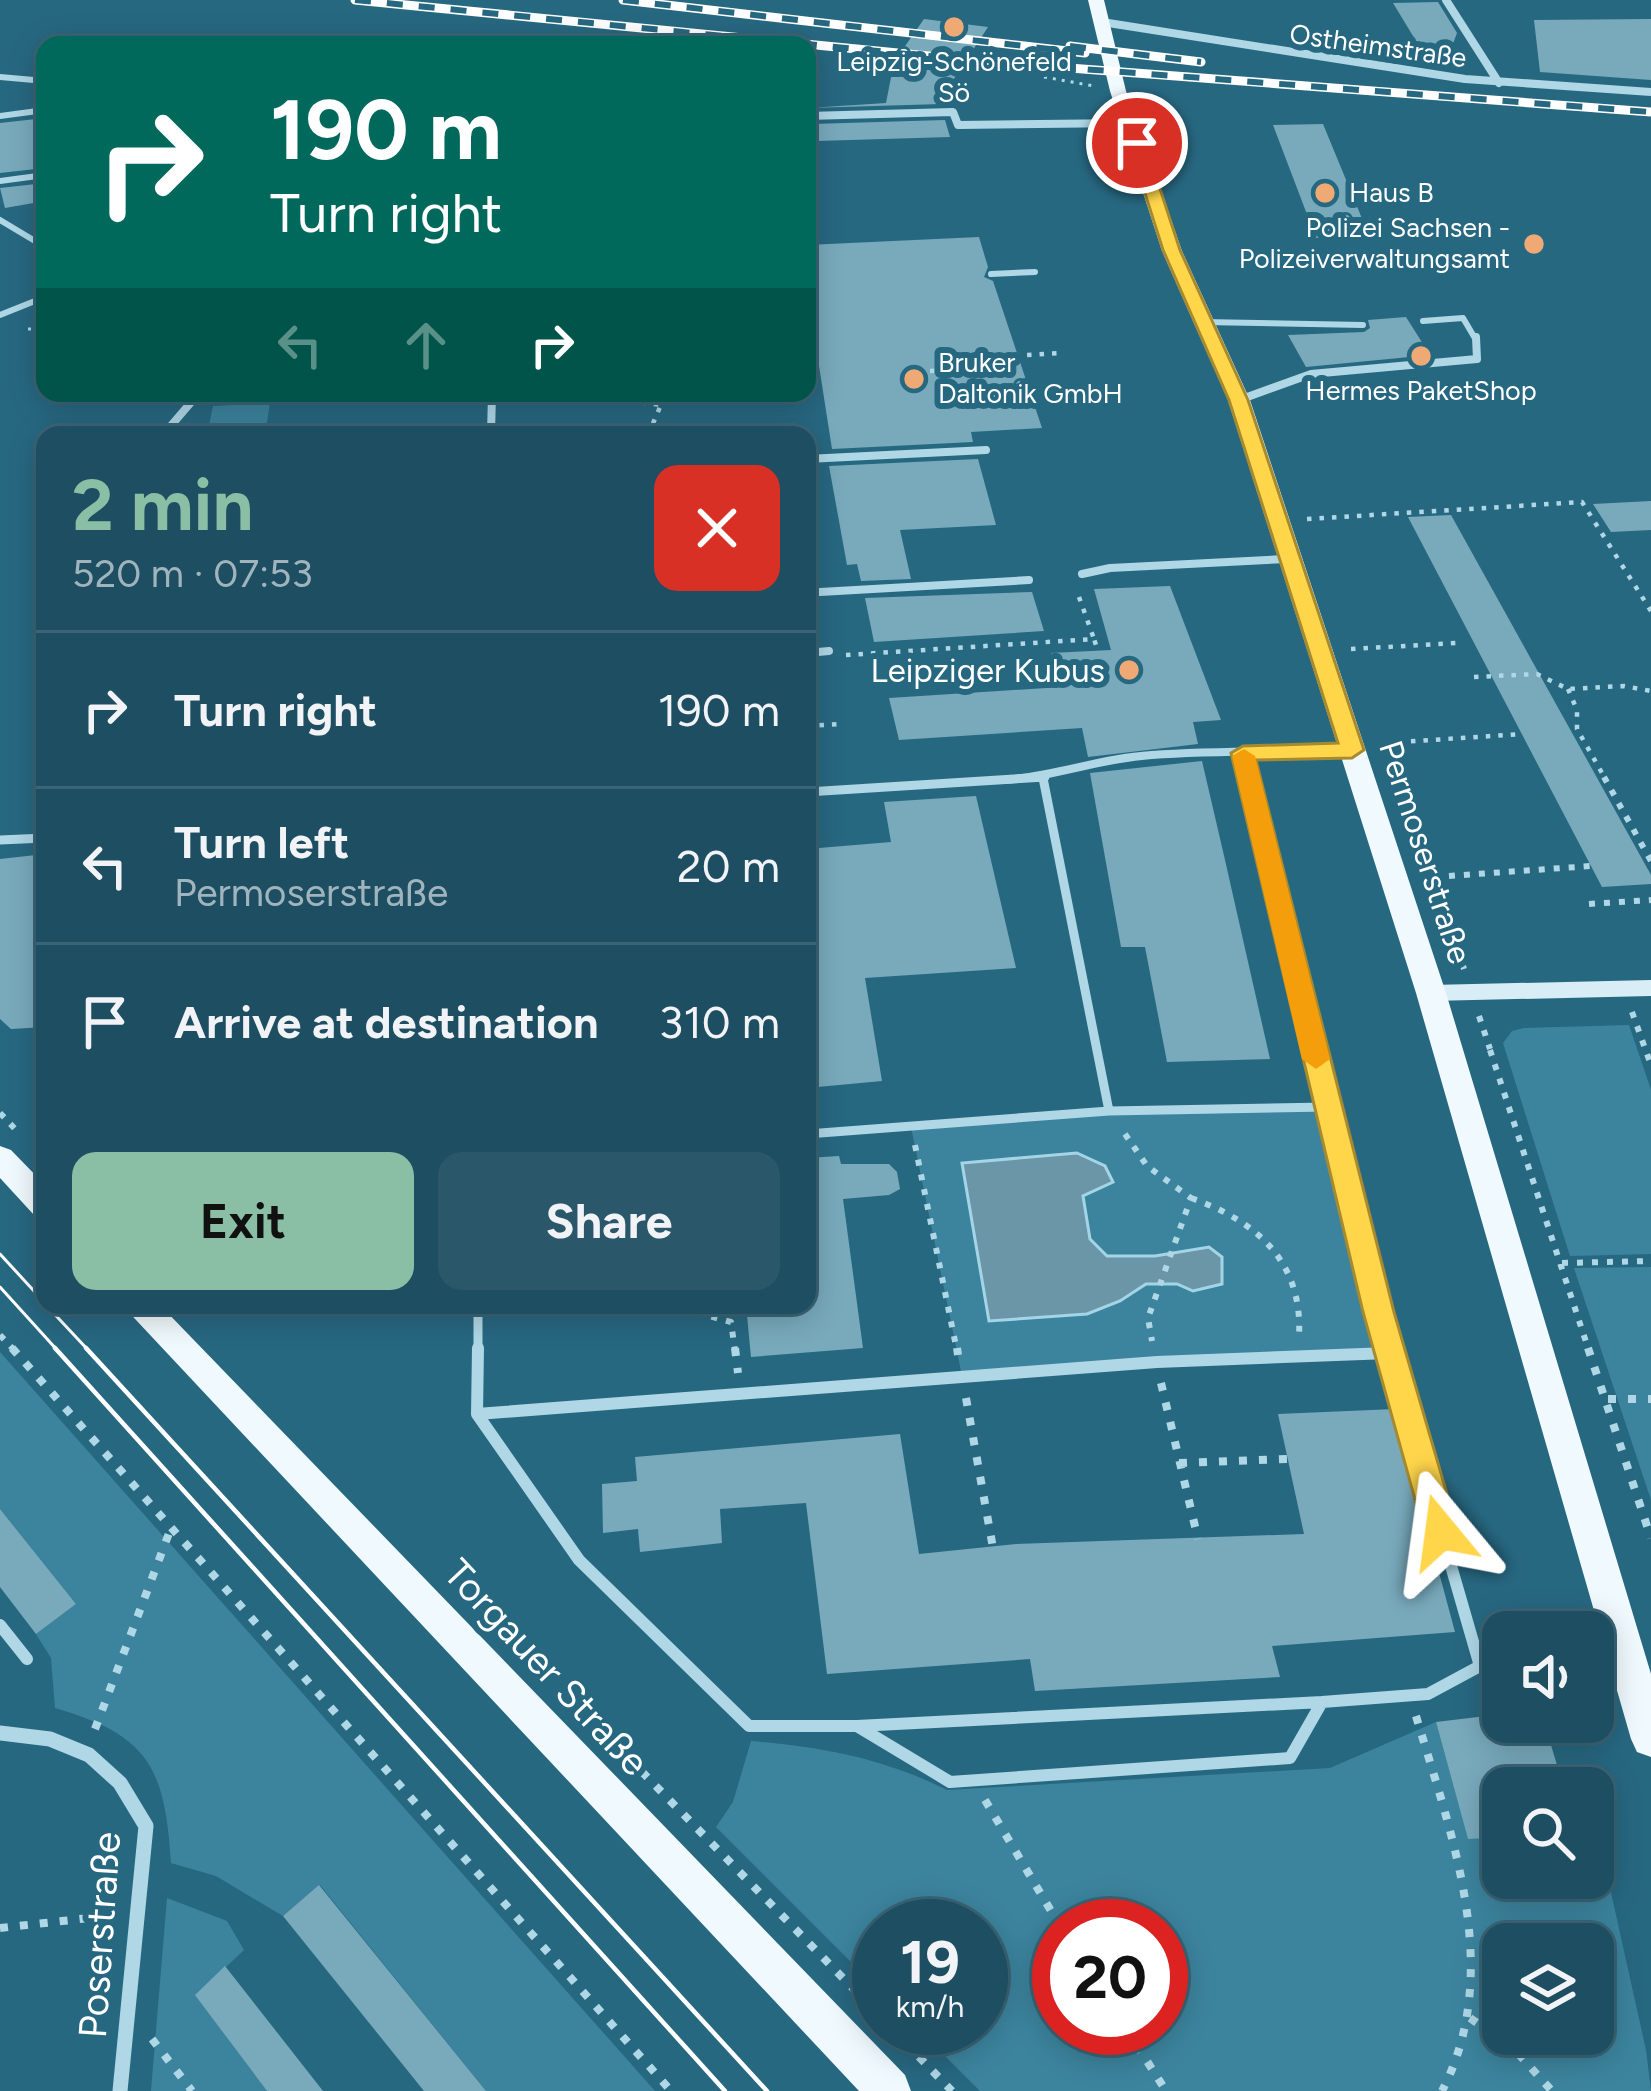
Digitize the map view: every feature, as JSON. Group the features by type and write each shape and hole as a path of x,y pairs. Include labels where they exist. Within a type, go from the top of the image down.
{"main road":[{"name":"Permoserstraße","path":"1096,0 1172,250 1238,400 1431,993 1651,1739"},
{"path":"0,1158 36,1196"},
{"name":"Torgauer Straße","path":"148,1314 889,2091"}],"street":[{"path":"1446,0 1499,83"},
{"name":"Ostheimstraße","path":"1102,22 1291,56 1499,83 1651,92"},
{"path":"816,116 953,112 958,125 1130,123"},
{"path":"1431,993 1651,988"},
{"name":"Poserstraße","path":"0,1733 31,1733 87,1750 129,1791 146,1826 119,2091"}],"lane":[{"path":"0,76 36,80"},
{"path":"0,116 36,111"},
{"path":"0,182 36,176"},
{"path":"0,220 36,242"},
{"path":"991,274 1035,272"},
{"path":"0,315 36,301"},
{"path":"1238,400 1311,374 1344,368 1477,359 1476,337 1463,318 1423,321"},
{"path":"1203,322 1322,330 1363,325"},
{"path":"171,426 191,402"},
{"path":"816,459 986,450"},
{"path":"1082,574 1110,568 1290,559"},
{"path":"820,592 1029,580"},
{"path":"816,653 830,654"},
{"path":"816,791 1043,778 1114,759 1352,750"},
{"path":"478,1314 477,1414 579,1560 749,1726 857,1726 1428,1694 1480,1666 1389,1353 1243,753"},
{"path":"1043,778 1109,1111"},
{"path":"0,840 36,838"},
{"path":"816,1133 1109,1111 1328,1108"},
{"path":"477,1414 1156,1362 1389,1353"},
{"path":"0,1625 26,1659"},
{"path":"857,1726 950,1782 1290,1758 1322,1702"}],"path":[{"path":"1044,77 1075,86"},
{"path":"930,371 1010,368 1006,356 1063,353"},
{"path":"638,402 662,405"},
{"path":"652,426 663,402"},
{"path":"1306,518 1582,502 1651,611"},
{"path":"1078,595 1098,651"},
{"path":"830,654 1094,639"},
{"path":"1352,649 1457,643"},
{"path":"1474,677 1537,674 1568,688 1624,686 1651,691"},
{"path":"1568,688 1577,710 1577,729 1651,861"},
{"path":"816,726 842,724"},
{"path":"1386,743 1522,734"},
{"path":"1434,877 1591,866"},
{"path":"1589,904 1651,900"},
{"path":"1490,1050 1651,1538"},
{"path":"1109,1111 1147,1166 1191,1198 1234,1213 1266,1233 1286,1262 1300,1323 1295,1355"},
{"path":"911,1127 993,1548"},
{"path":"1191,1198 1148,1318 1198,1539"},
{"path":"1562,1263 1651,1262"},
{"path":"701,1314 731,1322 741,1393"},
{"path":"0,1335 671,2091"},
{"path":"1608,1399 1651,1399"},
{"path":"1178,1462 1287,1459"},
{"path":"87,1750 171,1528"},
{"path":"1410,1695 1465,1887 1470,2018 1458,2070 1442,2091"},
{"path":"974,1779 1043,1899"},
{"path":"0,1928 106,1916"},
{"path":"128,2008 192,2091"},
{"path":"1470,2018 1514,2049 1552,2091"},
{"path":"917,2055 952,2091"},
{"path":"1143,2055 1166,2091"}],"shaded area":[{"path":"270,403 266,426 209,426 213,406"},
{"path":"1629,1025 1651,1090 1651,1254 1570,1256 1503,1043 1512,1031 1524,1028"},
{"path":"1327,1107 1389,1353 962,1376 911,1127 1109,1111"},
{"path":"1077,1153 1105,1166 1113,1182 1083,1196 1090,1239 1107,1256 1155,1256 1209,1247 1222,1257 1222,1284 1193,1291 1177,1284 1146,1284 1087,1314 989,1321 962,1163"},
{"path":"1651,1267 1651,1500 1574,1268"},
{"path":"0,1352 655,2091 486,2091 320,1885 283,1916 216,1876 171,1863 164,1802 146,1760 112,1730 55,1708 51,1658 36,1634 76,1604 0,1509"},
{"path":"1436,1722 1468,1838 1482,1838 1482,1899 1612,1899 1651,2091 980,2091 944,2055 1008,2055 1008,1899 852,1899 852,1963 716,1827 733,1802 751,1741 852,1756 947,1790 1330,1768"},
{"path":"167,1898 227,1921 244,1950 196,1995 267,2091 151,2091"}],"building":[{"path":"1438,2 1457,33 1446,62 1427,59 1393,3"},
{"path":"924,19 988,27 950,85 935,84 941,104 816,108 886,103 894,62"},
{"path":"1651,19 1651,80 1540,72 1534,20"},
{"path":"36,119 36,169 0,173 0,123"},
{"path":"945,120 950,137 817,141 816,124"},
{"name":"Haus B","path":"1323,124 1370,238 1316,238 1273,125"},
{"path":"36,184 36,203 5,208 0,188"},
{"path":"979,237 988,267 984,277 993,281 1042,428 971,432 973,442 832,449 816,347 816,245"},
{"path":"1406,317 1430,355 1306,367 1288,335 1364,332 1370,328 1368,320"},
{"path":"978,459 996,525 900,530 911,579 861,581 857,564 847,565 829,466"},
{"path":"1651,501 1651,530 1611,532 1593,504"},
{"path":"1451,515 1651,875 1651,884 1602,887 1408,517"},
{"name":"Leipziger Kubus","path":"1170,586 1221,720 1193,722 1198,744 1088,757 1082,728 899,740 889,698 1061,687 1051,653 1111,650 1094,589"},
{"path":"1032,592 1044,631 874,642 865,598"},
{"path":"1202,761 1270,1059 1167,1062 1145,947 1121,947 1090,773"},
{"path":"976,796 1016,968 865,978 882,1081 816,1087 816,848 891,842 884,802"},
{"path":"36,855 36,1028 11,1029 0,1019 0,859"},
{"path":"839,1156 841,1164 889,1164 897,1172 900,1189 889,1195 843,1199 863,1348 751,1357 747,1314 816,1314 816,1157"},
{"path":"1395,1409 1455,1632 1272,1646 1280,1677 1035,1691 1030,1659 827,1674 806,1503 720,1509 722,1543 640,1552 638,1529 603,1533 602,1484 637,1481 635,1457 900,1434 919,1554 1016,1544 1304,1534 1278,1414"},
{"path":"0,1509 76,1604 36,1634 0,1587"},
{"path":"1482,1717 1482,1743 1550,1743 1558,1767 1482,1767 1482,1838 1468,1839 1436,1722"},
{"path":"319,1885 486,2091 424,2091 283,1916"},
{"path":"225,1966 323,2091 267,2091 195,1995"}],"tram line":[{"path":"0,1254 36,1293"},
{"path":"0,1287 58,1351"},
{"path":"54,1314 89,1351"},
{"path":"55,1348 725,2091"},
{"path":"86,1348 767,2091"}],"railway":[{"path":"355,0 724,36"},
{"path":"623,0 1085,53"},
{"path":"816,45 1651,112"},
{"path":"1070,46 1201,62"}],"slow traffic":[{"path":"1244,756 1316,1059"}],"place":[{"name":"Leipzig-Schönefeld Sö","path":"954,27"},
{"name":"Haus B","path":"1325,193"},
{"name":"Polizei Sachsen - Polizeiverwaltungsamt","path":"1534,244"},
{"name":"Hermes PaketShop","path":"1421,356"},
{"name":"Bruker Daltonik GmbH","path":"914,379"},
{"name":"Leipziger Kubus","path":"1129,670"}],"route":[{"path":"1137,143 1172,250 1238,400 1352,750 1243,753 1378,1312 1441,1532"}]}
